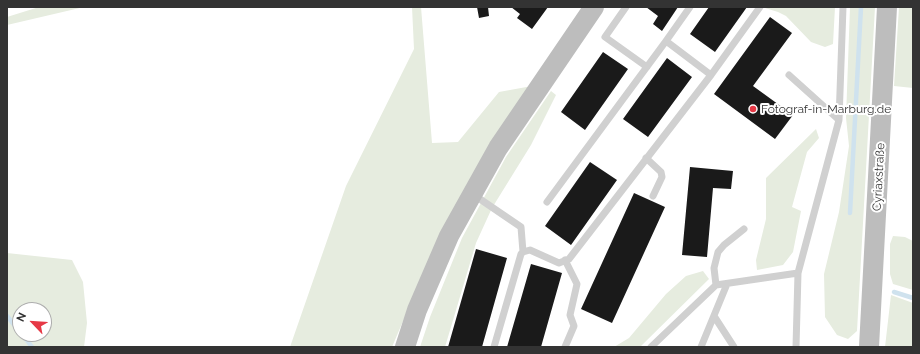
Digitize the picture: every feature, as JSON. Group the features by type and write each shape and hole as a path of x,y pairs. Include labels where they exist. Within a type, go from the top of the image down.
{"street":[{"path":"405,347 417,310 449,236 472,194 498,148 594,7"},
{"name":"Cyriaxstraße","path":"869,347 887,7"}],"lane":[{"path":"626,7 606,37 647,67"},
{"path":"547,202 690,7"},
{"path":"523,252 530,250 559,263 569,259 711,75 760,7"},
{"path":"796,347 798,274 839,120 843,7"},
{"path":"666,41 711,75"},
{"path":"790,75 839,120"},
{"path":"646,158 661,172 662,177 653,196"},
{"path":"472,194 521,227 523,252 519,259 494,347"},
{"path":"716,286 714,268 718,252 724,245 744,229"},
{"path":"565,260 577,284 570,315 574,326 565,347"},
{"path":"651,347 716,286 798,274"},
{"path":"701,347 727,284"},
{"path":"714,316 734,347"}],"shaded area":[{"path":"39,7 84,7 7,25 7,17"},
{"path":"412,7 421,7 432,143 458,142 499,92 532,86 429,260 392,347 290,347 346,186 414,49"},
{"path":"835,7 833,44 825,47 811,42 786,16 765,8"},
{"path":"850,7 875,7 857,331 848,339 837,335 825,317 824,274 839,212 849,146 846,118"},
{"path":"899,7 913,7 913,88 894,86"},
{"path":"551,91 556,95 531,145 492,208 476,243 445,347 420,347 430,317 462,238 506,157"},
{"path":"816,129 819,138 807,152 792,207 801,211 793,252 783,265 757,270 756,260 766,219 766,178"},
{"path":"893,236 905,237 913,241 913,290 893,284 890,274 890,244"},
{"path":"7,253 72,260 83,282 87,323 84,347 7,347"},
{"path":"703,271 709,279 640,347 614,347 629,338 666,294 686,276"},
{"path":"891,295 913,303 913,347 885,347"}],"building":[{"path":"477,7 488,7 489,16 479,18"},
{"path":"511,7 548,7 532,29 517,18 520,14"},
{"path":"646,7 678,7 662,31 653,24 658,16"},
{"path":"709,7 747,7 715,52 690,34"},
{"path":"770,17 792,33 753,86 793,115 775,139 714,94"},
{"path":"603,52 628,69 585,130 561,112"},
{"path":"667,58 692,77 648,137 623,119"},
{"path":"590,162 617,180 571,245 545,226"},
{"path":"690,167 733,171 731,189 713,188 707,257 682,255"},
{"path":"634,193 665,207 612,323 581,309"},
{"path":"476,249 507,258 482,347 448,347"},
{"path":"531,264 562,273 541,347 507,347"}],"waterway":[{"path":"850,213 861,7"},
{"path":"894,292 913,298"},
{"path":"7,316 12,322"},
{"path":"28,342 32,347"}],"place":[{"name":"Fotograf-in-Marburg.de","path":"753,109"}]}
